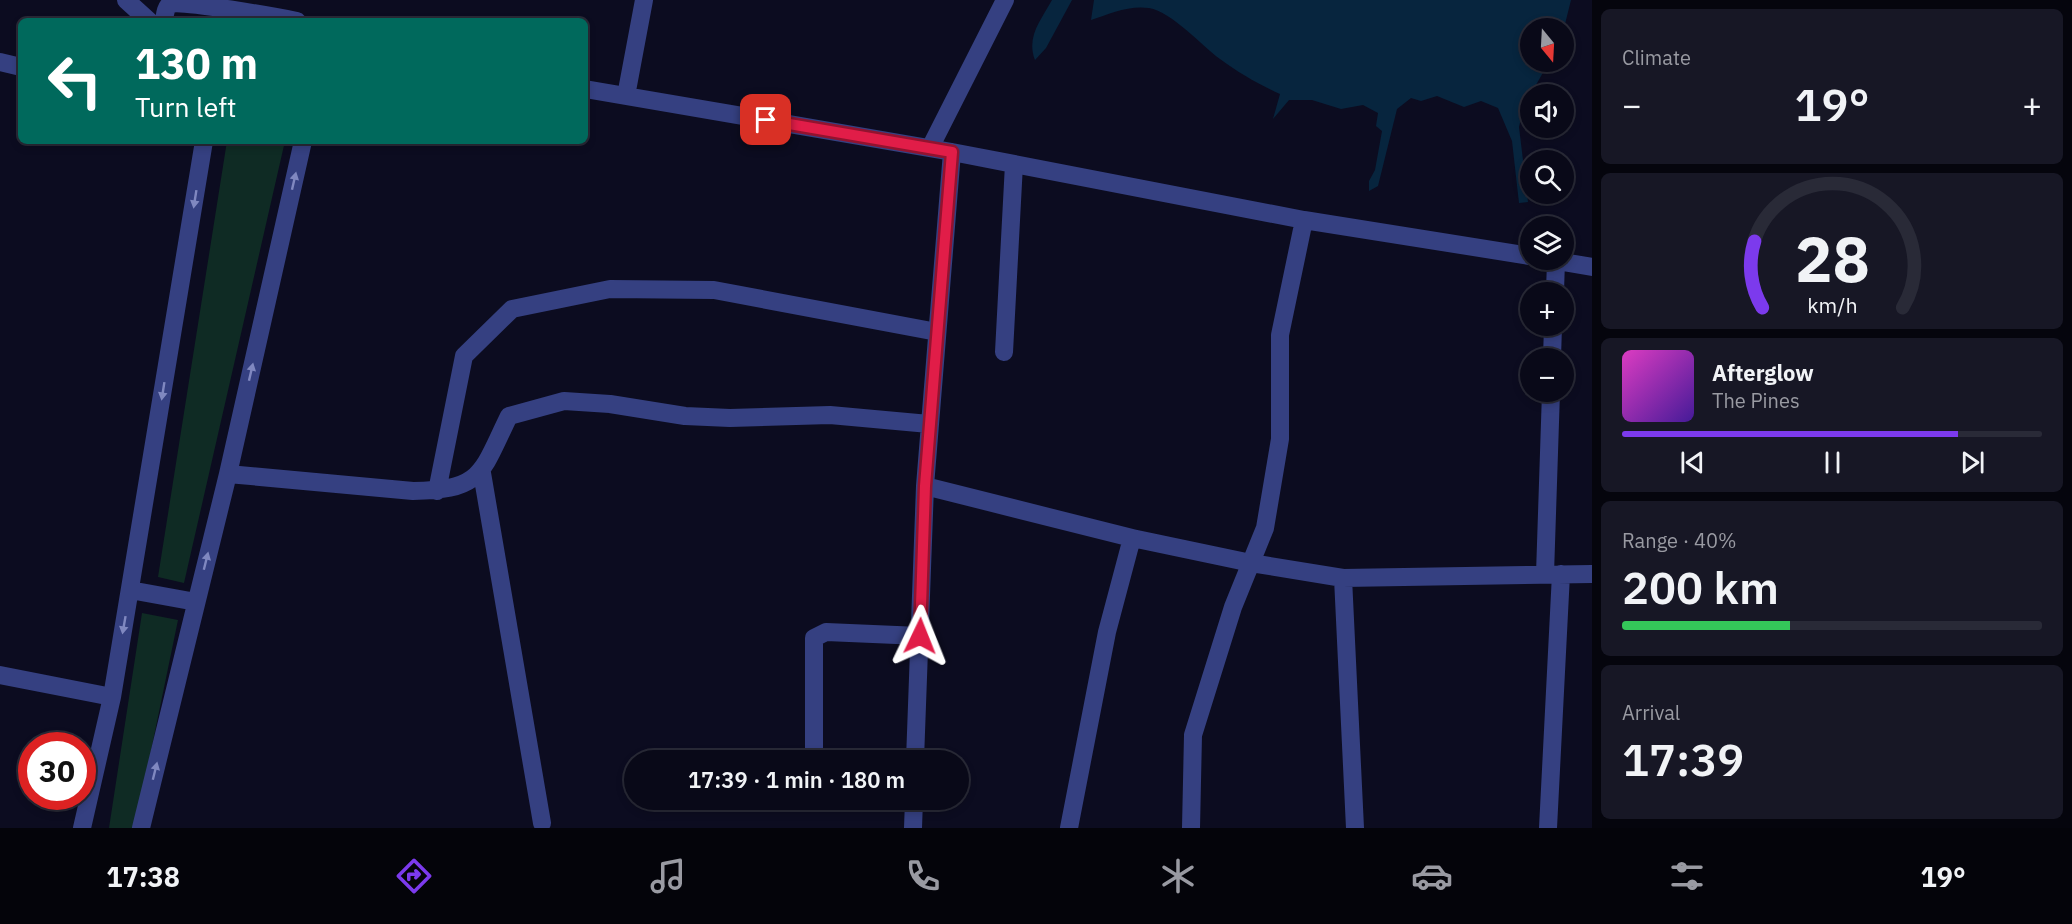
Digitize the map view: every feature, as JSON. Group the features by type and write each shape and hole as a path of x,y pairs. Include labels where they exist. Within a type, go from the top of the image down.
{"street":[{"path":"126,0 146,18"},
{"path":"164,18 166,8 179,0 279,9 292,18"},
{"path":"626,96 644,0"},
{"path":"930,148 1005,0"},
{"path":"0,62 18,66"},
{"path":"588,90 952,152 1304,220 1520,254"},
{"path":"82,828 112,697 204,144"},
{"path":"141,828 228,474 302,144"},
{"path":"915,750 925,486 952,152"},
{"path":"1004,352 1014,164"},
{"path":"1191,828 1193,735 1233,607 1265,528 1280,439 1280,335 1304,220"},
{"path":"1574,264 1592,267"},
{"path":"437,490 464,356 512,309 610,289 714,290 937,332"},
{"path":"228,474 413,491 460,486 482,472 509,416 564,401 610,404 685,416 730,418 830,415 929,424"},
{"path":"1548,828 1553,574 1551,402"},
{"path":"482,472 542,823"},
{"path":"925,486 1132,538 1251,563 1343,578 1592,574"},
{"path":"1069,828 1107,632 1132,538"},
{"path":"1343,578 1355,828"},
{"path":"130,590 196,602"},
{"path":"814,749 814,638 826,632 920,636"},
{"path":"0,675 112,697"},
{"path":"913,828 914,810"}],"green space":[{"path":"227,144 284,144 184,583 158,577"},
{"path":"142,613 178,620 135,828 109,828"}],"water":[{"path":"1052,0 1072,0 1046,48 1035,60 1032,44 1034,36"},
{"path":"1094,0 1571,0 1566,18 1520,18 1520,72 1543,72 1536,84 1520,84 1519,127 1522,150 1519,203 1512,141 1498,108 1481,101 1464,107 1437,96 1421,101 1411,98 1397,109 1378,186 1369,191 1369,181 1375,170 1382,131 1376,126 1378,113 1363,105 1341,109 1312,100 1289,100 1273,119 1280,94 1227,64 1186,30 1158,11 1142,7 1134,8 1091,20"}],"route":[{"path":"766,120 952,152 929,424 920,636"}]}
